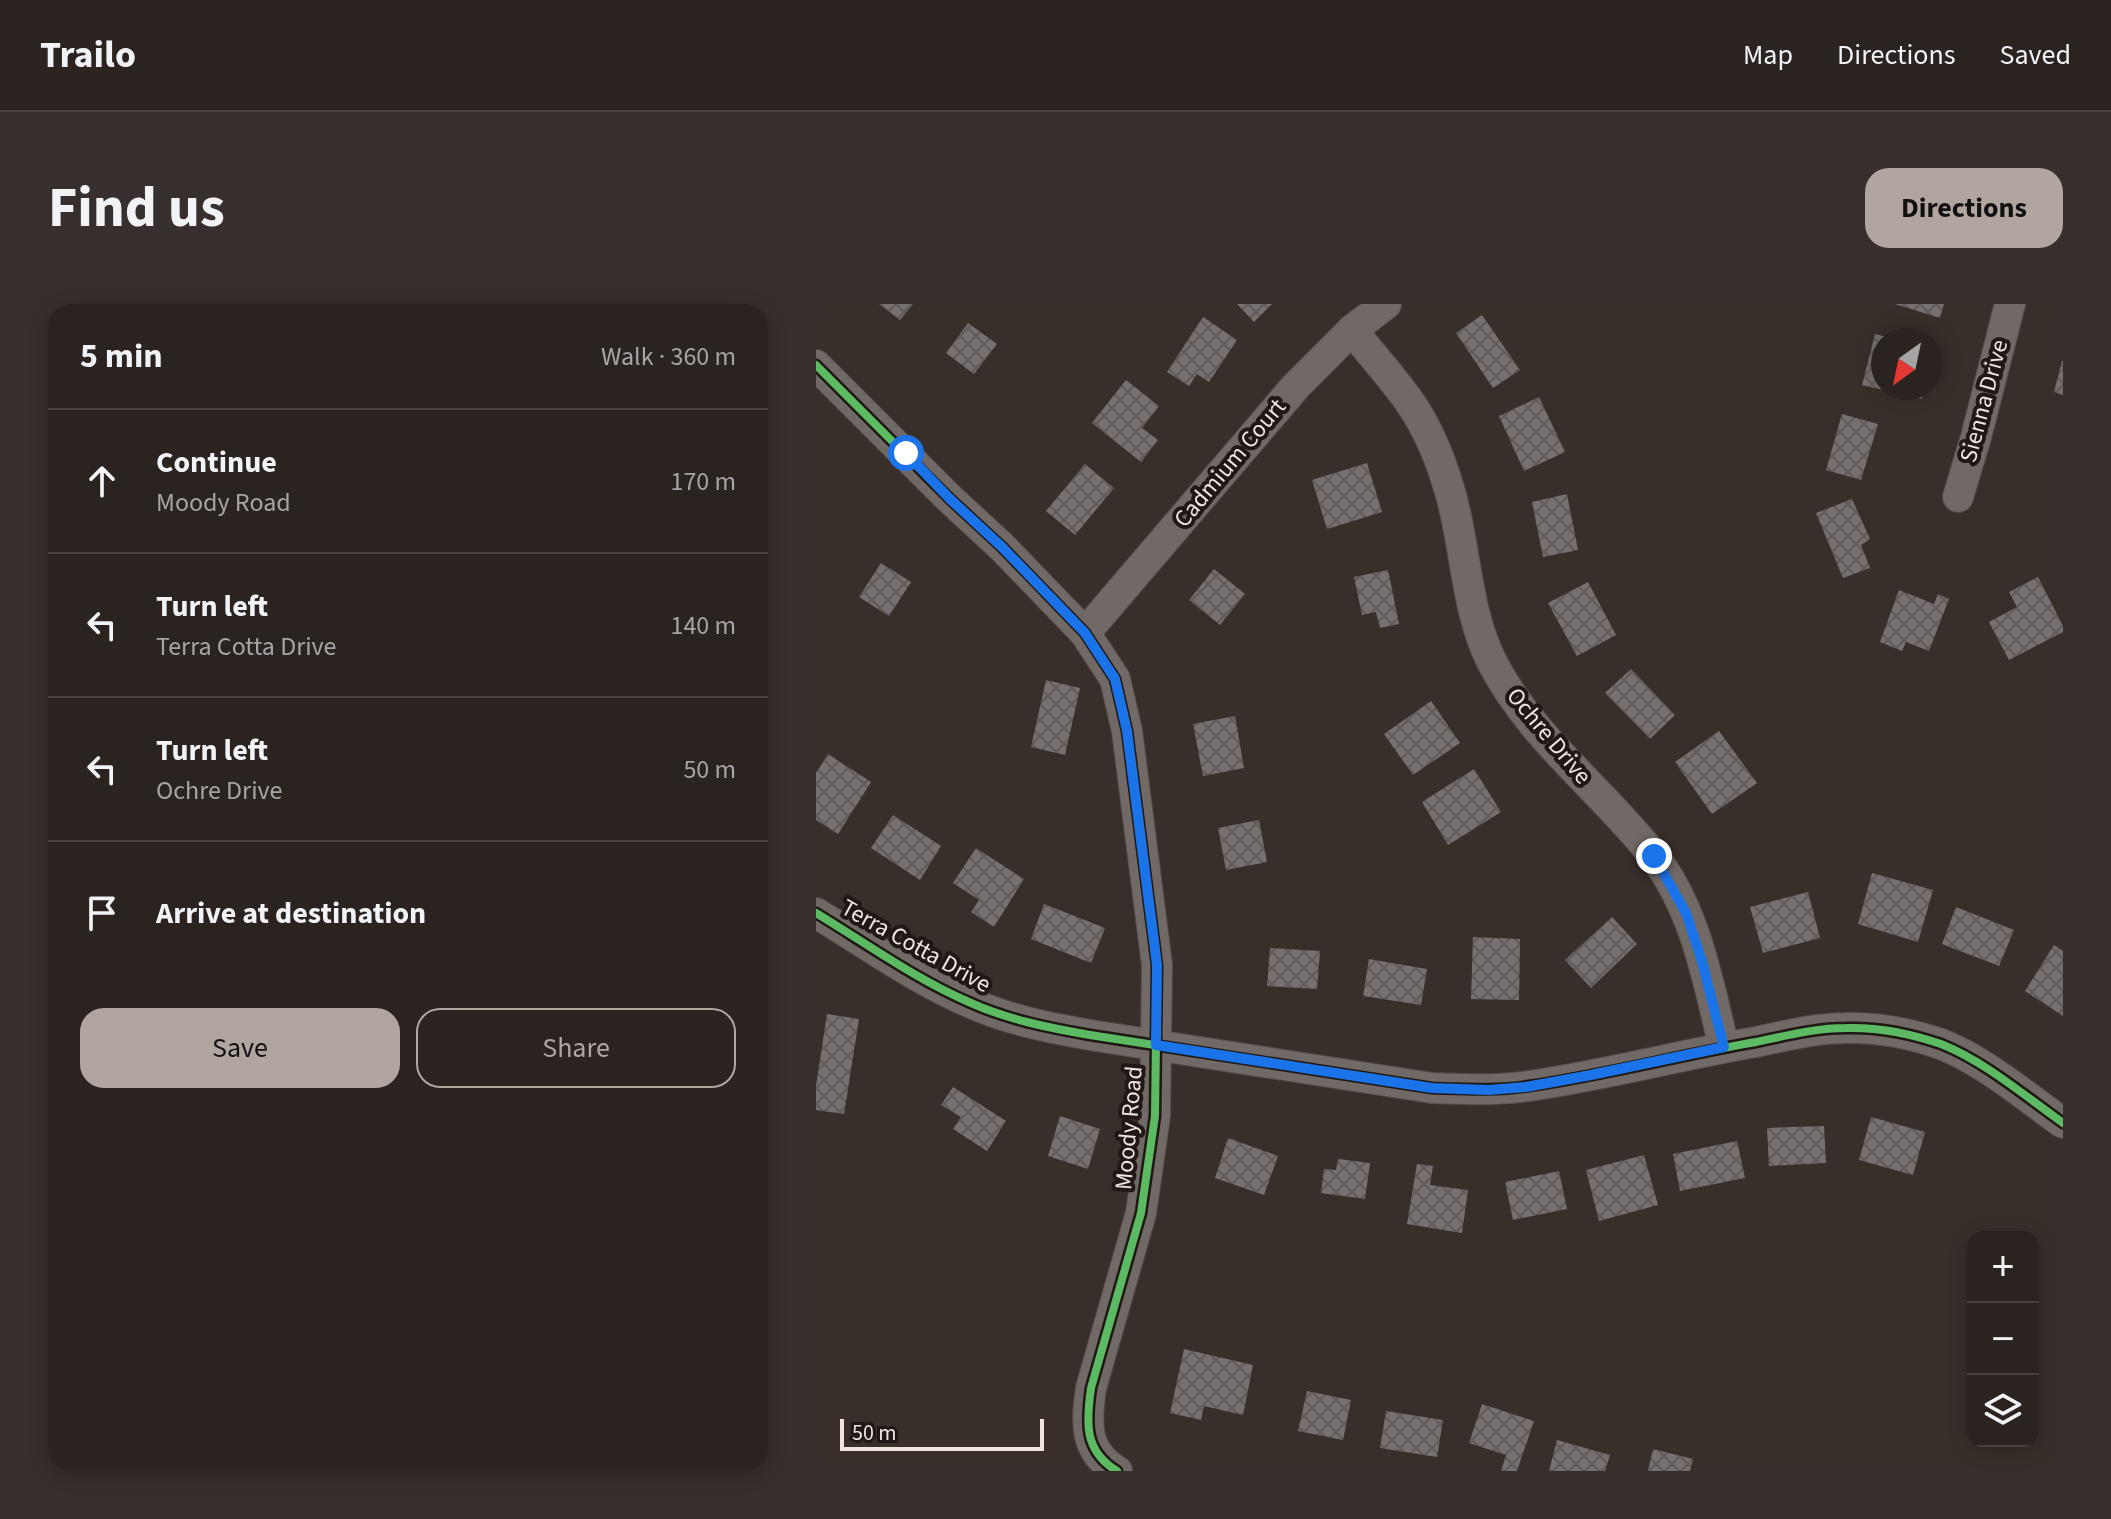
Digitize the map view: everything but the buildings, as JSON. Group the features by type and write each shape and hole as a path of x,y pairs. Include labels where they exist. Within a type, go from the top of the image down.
{"street":[{"name":"Cadmium Court","path":"1085,633 1296,386 1352,330 1386,304"},
{"name":"Sienna Drive","path":"1958,497 2010,304"},
{"name":"Ochre Drive","path":"1352,330 1410,402 1443,471 1476,621 1490,658 1510,694 1539,731 1608,803 1665,873 1686,913 1724,1047"},
{"name":"Moody Road","path":"816,365 1085,633 1115,679 1127,731 1157,965 1155,1116 1141,1213 1091,1388 1087,1416 1092,1445 1104,1463 1117,1471"},
{"name":"Terra Cotta Drive","path":"816,913 971,1003 1036,1025 1432,1088 1489,1090 1578,1078 1824,1029 1866,1028 1912,1036 1971,1059 2063,1123"}],"cycle path":[{"path":"816,365 1085,633 1115,679 1127,731 1157,965 1155,1116 1141,1213 1091,1388 1088,1413 1093,1445 1098,1455 1117,1471"},
{"path":"816,913 912,973 971,1003 1015,1019 1090,1035 1432,1088 1481,1089 1517,1088 1557,1081 1812,1031 1870,1029 1918,1037 1957,1051 2004,1080 2063,1123"}],"route":[{"path":"906,453 1085,633 1115,679 1127,731 1157,965 1156,1045 1432,1088 1489,1090 1526,1087 1724,1047 1686,913 1654,856"}]}
